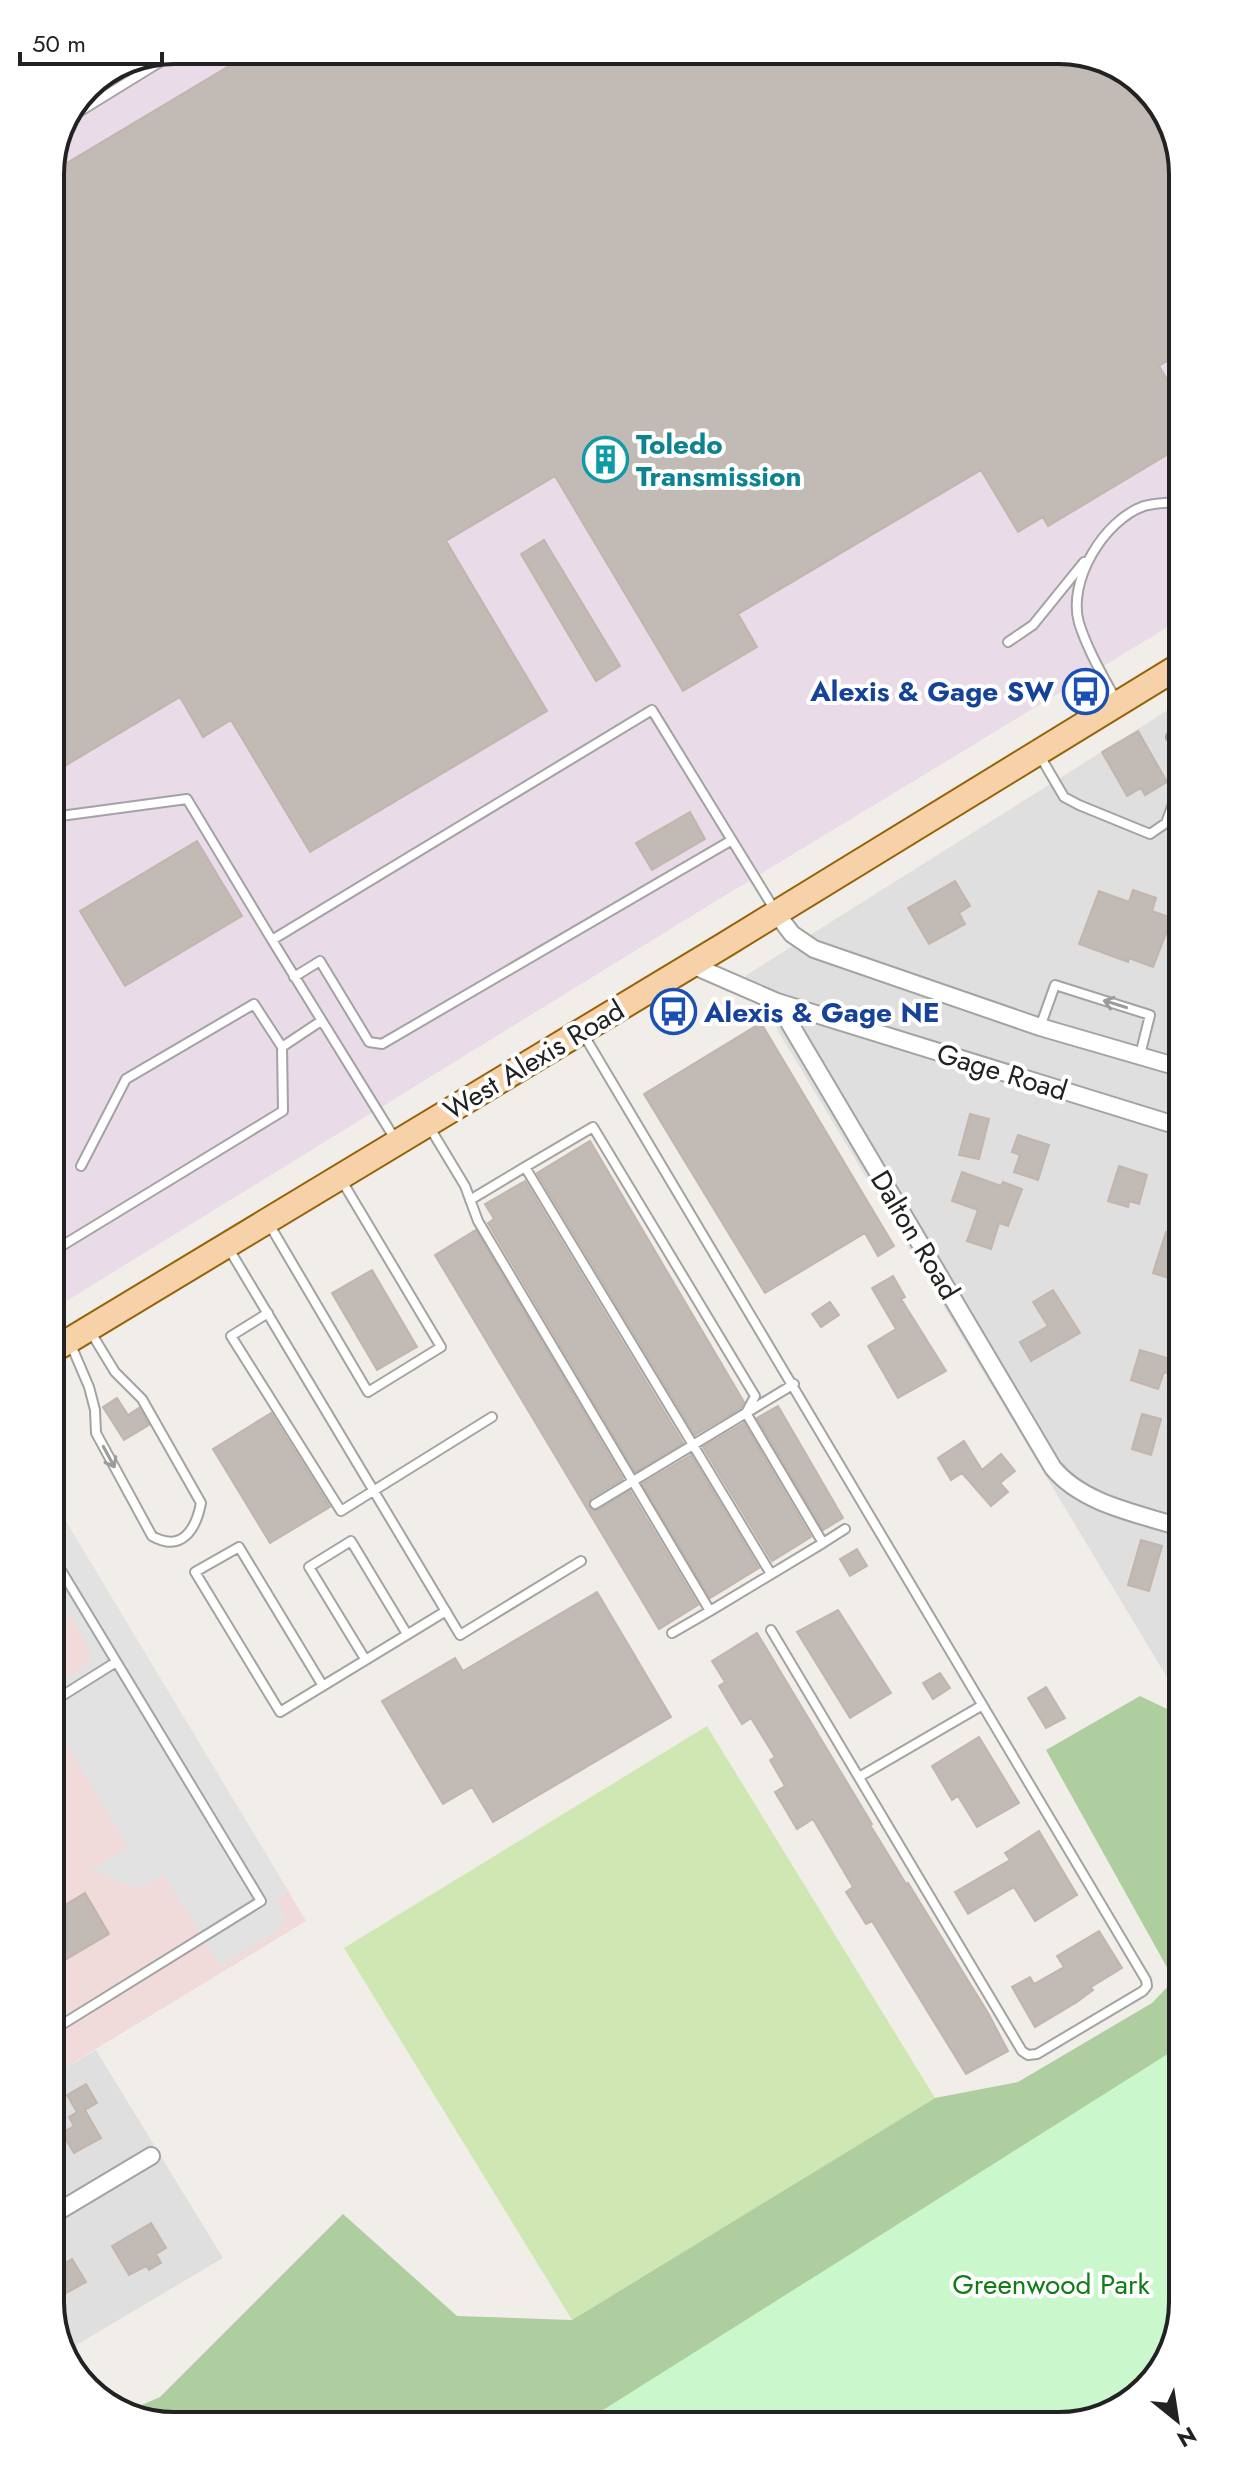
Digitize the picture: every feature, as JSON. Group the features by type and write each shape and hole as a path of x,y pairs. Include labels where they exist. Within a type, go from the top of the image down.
{"main road":[{"name":"West Alexis Road","path":"71,1339 692,965 1169,672"}],"street":[{"name":"Gage Road","path":"776,913 792,934 814,949 1040,1027 1169,1064"},
{"name":"Gage Road","path":"692,965 777,1002 1169,1123"},
{"name":"Dalton Road","path":"777,1002 1053,1468 1077,1491 1169,1524"},
{"path":"64,2208 151,2156"}],"lane":[{"path":"87,107 152,67"},
{"path":"1008,642 1033,625 1120,519 1144,506 1169,503"},
{"path":"1090,555 1079,585 1078,619 1090,650 1118,703"},
{"path":"272,940 652,710 776,913"},
{"path":"1038,752 1064,797 1079,805 1150,834 1166,823 1169,815"},
{"path":"64,816 187,799 397,1142"},
{"path":"294,977 320,961 369,1042 382,1044 732,840"},
{"path":"1040,1027 1055,985 1150,1015 1140,1055"},
{"path":"64,1245 283,1111 282,1047 254,1004 126,1079 81,1166"},
{"path":"282,1047 321,1021"},
{"path":"581,1032 794,1384 1147,1986 1037,2054 1028,2055 1022,2051 771,1630"},
{"path":"427,1124 465,1186 486,1234 710,1611"},
{"path":"470,1200 593,1127 755,1396 746,1413"},
{"path":"525,1167 771,1574"},
{"path":"267,1221 368,1392 441,1347 340,1177"},
{"path":"227,1245 460,1635 581,1561"},
{"path":"268,1313 231,1336 341,1511 492,1417"},
{"path":"71,1339 115,1372 142,1399 201,1503 192,1531 181,1539 162,1542 152,1536 96,1433 95,1410 89,1387 71,1339"},
{"path":"595,1504 794,1384"},
{"path":"746,1413 823,1543"},
{"path":"672,1633 845,1529"},
{"path":"365,1659 309,1567 351,1541 407,1634"},
{"path":"323,1686 239,1547 195,1572 280,1712 323,1686 365,1659 446,1611"},
{"path":"64,1575 261,1901 64,2023"},
{"path":"64,1695 116,1662"},
{"path":"859,1777 981,1706"}],"shaded area":[{"name":"Toledo Transmission","path":"174,64 1066,64 1095,70 1146,107 1161,132 1169,174 1169,626 64,1302 64,167 75,126 102,91 139,70"},
{"path":"1169,709 1169,1681 745,976"},
{"path":"64,1518 306,1921 64,2068"},
{"path":"64,1518 289,1892 278,1899 285,1915 284,1923 278,1930 221,1966 164,1875 139,1889 90,1870 128,1847 64,1740 64,1680 85,1667 91,1657 90,1649 64,1606"},
{"path":"96,2050 223,2258 73,2347 64,2302 64,2069"}],"green space":[{"path":"1140,1696 1169,1710 1169,1971 1046,1750"},
{"path":"707,1726 935,2098 572,2320 344,1948"},
{"path":"1169,1985 1168,2316 1163,2337 1150,2363 1137,2380 1101,2404 1058,2412 167,2412 139,2406 160,2397 343,2214 457,2316 572,2320 935,2098 1018,2082 1152,2003"},
{"name":"Greenwood Park","path":"1169,2053 1169,2302 1163,2337 1150,2363 1126,2389 1101,2404 1058,2412 600,2412"}],"building":[{"name":"Toledo Transmission","path":"233,64 1080,66 1101,72 1137,96 1161,132 1167,153 1169,360 1159,366 1169,383 1169,454 1048,526 1043,517 1018,532 981,470 738,614 757,647 683,691 555,476 446,541 547,711 310,852 231,720 203,737 180,697 64,766 65,164"},
{"path":"544,540 620,666 596,681 521,554"},
{"path":"1138,731 1167,782 1145,795 1141,788 1127,796 1102,752"},
{"path":"690,812 705,839 652,870 636,843"},
{"path":"197,841 242,916 125,986 80,911"},
{"path":"955,881 970,906 959,913 965,924 929,944 908,908"},
{"path":"1133,890 1156,898 1152,911 1169,917 1169,926 1153,967 1129,958 1128,962 1079,944 1099,891 1129,902"},
{"path":"761,1023 894,1246 878,1256 865,1233 765,1293 644,1094"},
{"path":"970,1114 989,1119 979,1159 959,1155"},
{"path":"1018,1135 1049,1145 1038,1180 1014,1172 1020,1155 1012,1152"},
{"path":"590,1141 744,1402 741,1408 695,1435 537,1173"},
{"path":"1119,1166 1147,1175 1139,1204 1129,1201 1128,1207 1108,1201"},
{"path":"962,1172 1001,1186 1003,1182 1022,1189 1008,1226 999,1223 991,1249 967,1241 978,1210 952,1201"},
{"path":"525,1181 683,1443 635,1472 488,1223 494,1219 485,1204"},
{"path":"476,1230 623,1479 591,1498 589,1507 598,1510 630,1491 698,1605 659,1629 435,1255"},
{"path":"1166,1232 1169,1233 1169,1278 1153,1273"},
{"path":"372,1270 417,1347 377,1370 332,1293"},
{"path":"893,1276 905,1297 901,1299 946,1371 898,1398 868,1346 896,1329 872,1288"},
{"path":"1053,1290 1080,1333 1031,1361 1020,1342 1048,1326 1033,1302"},
{"path":"830,1302 839,1315 821,1327 812,1314"},
{"path":"1140,1350 1169,1359 1169,1374 1164,1372 1158,1389 1131,1380"},
{"path":"117,1398 128,1415 139,1408 149,1425 124,1440 103,1407"},
{"path":"778,1406 843,1518 823,1530 757,1418"},
{"path":"271,1413 330,1507 270,1543 213,1449"},
{"path":"1142,1414 1161,1419 1151,1455 1132,1449"},
{"path":"744,1423 811,1537 772,1561 703,1447"},
{"path":"964,1441 982,1470 1001,1454 1015,1471 1000,1483 1008,1492 991,1506 962,1473 951,1480 938,1458"},
{"path":"691,1455 759,1568 710,1598 642,1484"},
{"path":"1141,1540 1162,1546 1149,1591 1128,1585"},
{"path":"857,1549 867,1566 850,1576 840,1559"},
{"path":"597,1592 671,1717 493,1822 472,1787 443,1804 382,1701 455,1658 463,1671"},
{"path":"838,1610 891,1693 850,1718 797,1632"},
{"path":"757,1633 870,1825 988,2013 1008,2051 966,2074 872,1921 866,1924 846,1892 853,1887 813,1819 797,1829 775,1792 785,1786 770,1760 775,1757 751,1718 742,1724 719,1686 725,1682 712,1661"},
{"path":"940,1673 950,1688 933,1699 923,1683"},
{"path":"1046,1687 1065,1718 1046,1728 1028,1698"},
{"path":"979,1737 1019,1803 977,1827 958,1796 952,1800 932,1766"},
{"path":"1039,1831 1077,1895 1035,1921 1014,1887 968,1914 955,1892 1010,1860 1005,1853"},
{"path":"85,1893 109,1934 64,1960 64,1906"},
{"path":"1099,1931 1122,1968 1091,1987 1093,1990 1077,2002 1035,2027 1012,1987 1030,1977 1034,1984 1064,1967 1057,1956"},
{"path":"86,2084 97,2103 85,2110 101,2138 74,2153 64,2136 64,2132 74,2126 69,2117 77,2112 67,2095"},
{"path":"151,2223 166,2248 156,2254 161,2263 149,2270 146,2266 129,2275 112,2246"},
{"path":"72,2259 86,2282 64,2294 64,2263"}],"place":[{"name":"Toledo Transmission","path":"605,460"},
{"name":"Alexis & Gage SW","path":"1085,691"},
{"name":"Alexis & Gage NE","path":"673,1012"}]}
